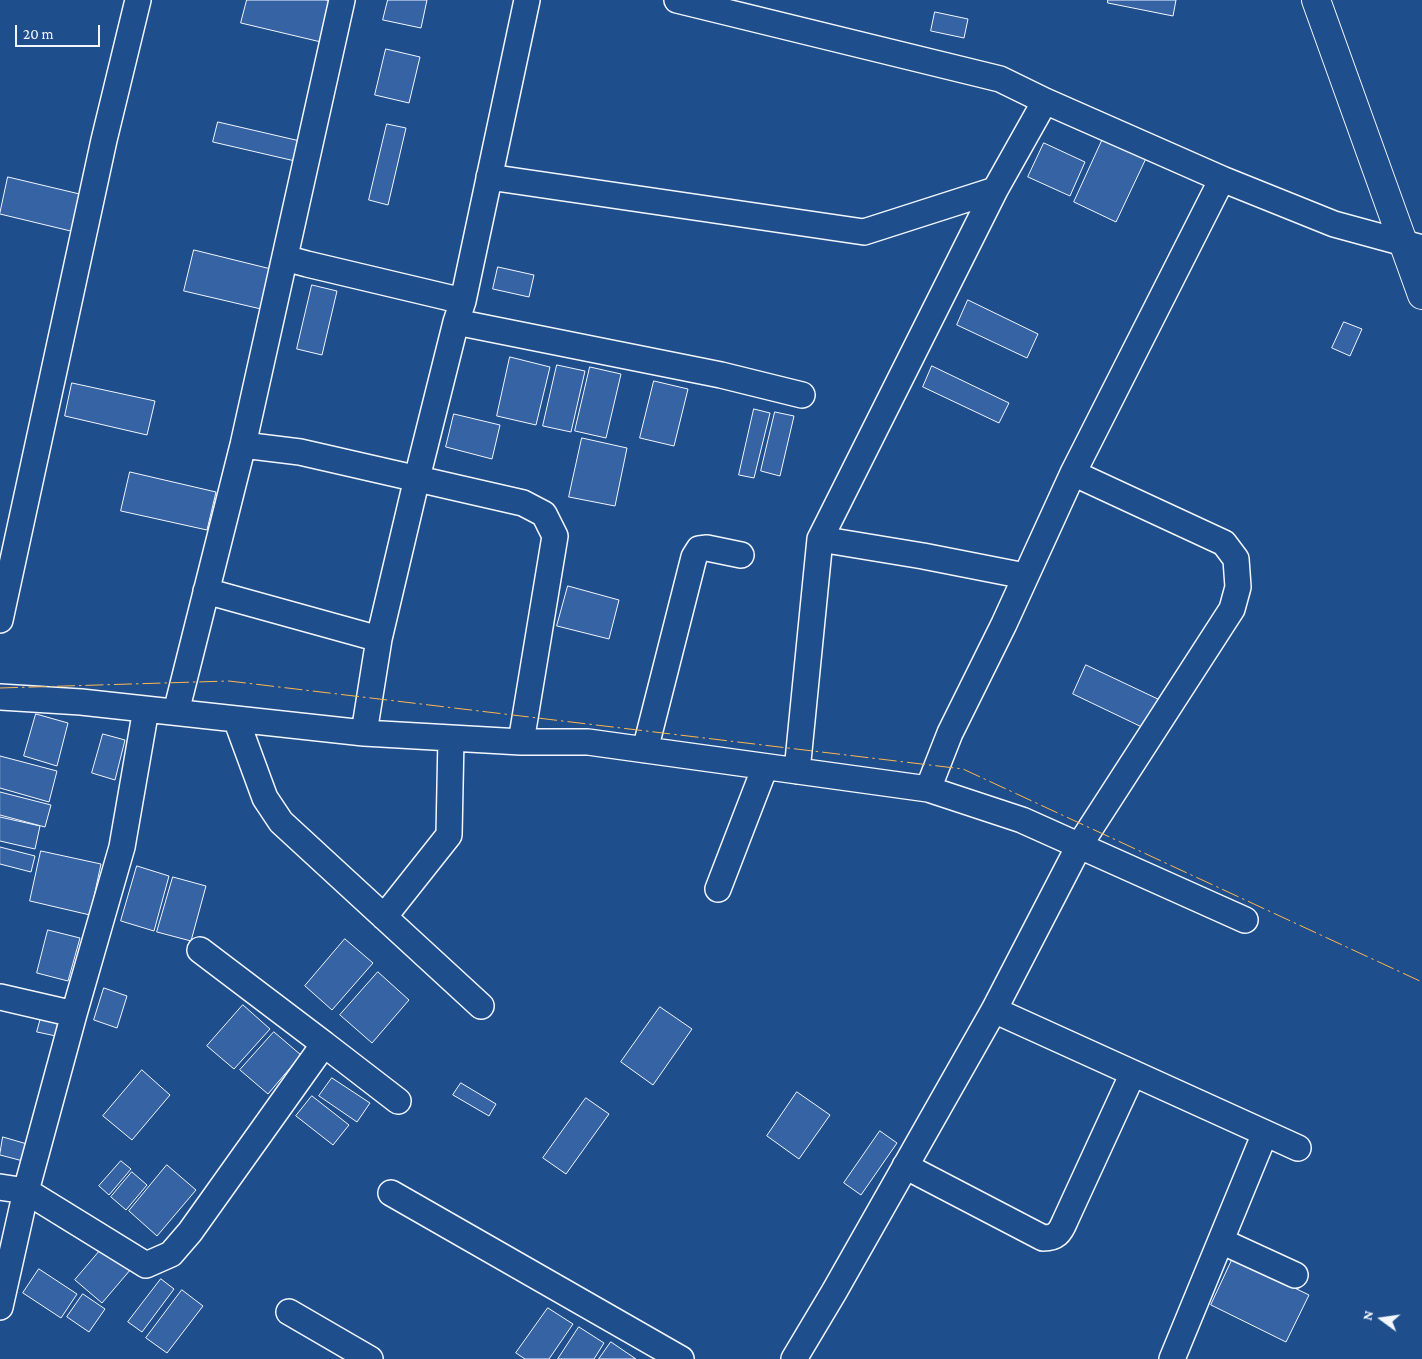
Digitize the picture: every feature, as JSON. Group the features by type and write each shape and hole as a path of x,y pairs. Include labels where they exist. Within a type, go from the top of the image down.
{"street":[{"path":"0,620 104,140 138,0"},
{"path":"176,712 243,445 342,0"},
{"path":"364,733 379,639 459,312 527,0"},
{"path":"677,0 728,7 1000,79 1045,102 1222,179 1334,224 1413,245"},
{"path":"1316,0 1413,245 1422,295"},
{"path":"797,771 820,539 996,190 1045,102"},
{"path":"489,177 864,232 996,190"},
{"path":"928,789 950,733 1004,624 1073,473 1222,179"},
{"path":"285,258 459,312 802,395"},
{"path":"243,445 300,452 417,478 523,503 544,514 555,536 520,742"},
{"path":"794,1359 994,1010 1079,846 1232,609 1238,587 1236,559 1224,543 1073,473"},
{"path":"820,539 923,556 1025,576"},
{"path":"645,750 694,557 699,550 707,548 741,555"},
{"path":"206,591 379,639"},
{"path":"0,697 81,702 364,733 520,742 588,742 928,789 1022,820 1245,920"},
{"path":"0,1308 26,1191 122,847 146,709"},
{"path":"236,719 265,798 281,822 481,1006"},
{"path":"384,917 449,835 452,738"},
{"path":"718,889 765,767"},
{"path":"200,950 398,1101"},
{"path":"0,997 74,1014"},
{"path":"994,1010 1298,1148"},
{"path":"0,1187 26,1191 146,1265 170,1254 190,1232 324,1044"},
{"path":"905,1166 1043,1238 1052,1238 1061,1231 1133,1073"},
{"path":"1172,1359 1265,1133"},
{"path":"391,1193 681,1359"},
{"path":"1221,1241 1295,1275"},
{"path":"289,1312 370,1359"}],"building":[{"path":"247,0 331,1 321,42 241,23"},
{"path":"388,0 427,0 421,28 383,20"},
{"path":"1108,0 1176,0 1173,16 1108,3"},
{"path":"935,12 968,19 964,38 931,31"},
{"path":"386,49 420,57 409,103 375,95"},
{"path":"218,122 300,141 295,161 213,142"},
{"path":"387,124 406,128 388,205 369,200"},
{"path":"1106,132 1149,152 1116,222 1074,202"},
{"path":"1044,143 1085,162 1070,196 1028,177"},
{"path":"8,177 88,196 79,233 0,214"},
{"path":"194,250 271,269 261,309 184,291"},
{"path":"498,267 534,275 529,297 493,289"},
{"path":"312,285 337,291 322,355 297,349"},
{"path":"968,300 1038,334 1027,358 957,325"},
{"path":"1344,322 1362,329 1350,356 1332,348"},
{"path":"510,357 550,367 536,425 497,416"},
{"path":"557,365 585,371 571,432 543,426"},
{"path":"932,366 1009,403 999,423 923,387"},
{"path":"590,367 621,374 606,438 575,431"},
{"path":"654,381 688,389 674,446 640,438"},
{"path":"72,383 155,401 147,435 65,416"},
{"path":"754,409 770,413 754,478 739,475"},
{"path":"775,412 794,416 780,476 761,471"},
{"path":"454,414 500,425 492,459 446,447"},
{"path":"582,438 627,448 615,506 569,497"},
{"path":"130,472 216,492 207,530 121,511"},
{"path":"568,586 619,600 609,639 557,626"},
{"path":"1086,665 1160,700 1146,729 1073,694"},
{"path":"36,714 68,723 57,766 24,756"},
{"path":"103,734 125,740 115,780 92,773"},
{"path":"0,756 57,771 49,802 0,788"},
{"path":"0,792 51,805 45,827 0,815"},
{"path":"0,817 40,826 35,849 0,841"},
{"path":"0,847 35,856 31,872 0,864"},
{"path":"41,851 101,864 90,915 30,901"},
{"path":"137,866 169,876 154,931 121,921"},
{"path":"173,877 206,886 191,941 157,932"},
{"path":"48,930 80,938 68,981 37,973"},
{"path":"345,939 373,963 332,1010 305,986"},
{"path":"378,972 409,1000 372,1043 340,1015"},
{"path":"104,988 127,996 117,1028 94,1020"},
{"path":"243,1005 270,1029 234,1069 207,1046"},
{"path":"660,1007 692,1029 653,1085 621,1062"},
{"path":"42,1014 60,1019 56,1036 37,1032"},
{"path":"274,1032 301,1055 268,1094 240,1070"},
{"path":"142,1070 170,1095 132,1140 103,1116"},
{"path":"332,1078 370,1103 357,1122 319,1096"},
{"path":"461,1083 496,1104 489,1116 453,1095"},
{"path":"797,1092 830,1115 799,1159 767,1136"},
{"path":"312,1096 349,1125 333,1145 296,1116"},
{"path":"586,1098 609,1114 566,1174 543,1158"},
{"path":"880,1131 897,1143 861,1195 844,1183"},
{"path":"3,1137 27,1144 23,1161 0,1155"},
{"path":"121,1161 131,1169 109,1195 99,1186"},
{"path":"167,1165 196,1190 157,1236 129,1211"},
{"path":"132,1172 147,1185 126,1210 111,1197"},
{"path":"104,1246 131,1269 102,1303 75,1280"},
{"path":"1233,1258 1309,1295 1286,1342 1211,1305"},
{"path":"39,1269 77,1294 61,1318 23,1293"},
{"path":"161,1279 174,1289 142,1332 128,1322"},
{"path":"182,1290 203,1306 167,1353 146,1338"},
{"path":"83,1294 105,1309 89,1332 67,1317"},
{"path":"548,1308 573,1324 549,1359 525,1359 516,1353"},
{"path":"579,1327 604,1343 594,1359 558,1359"},
{"path":"611,1342 636,1359 599,1359"}],"power":[{"path":"0,688 229,681 963,769 1422,982"}]}
